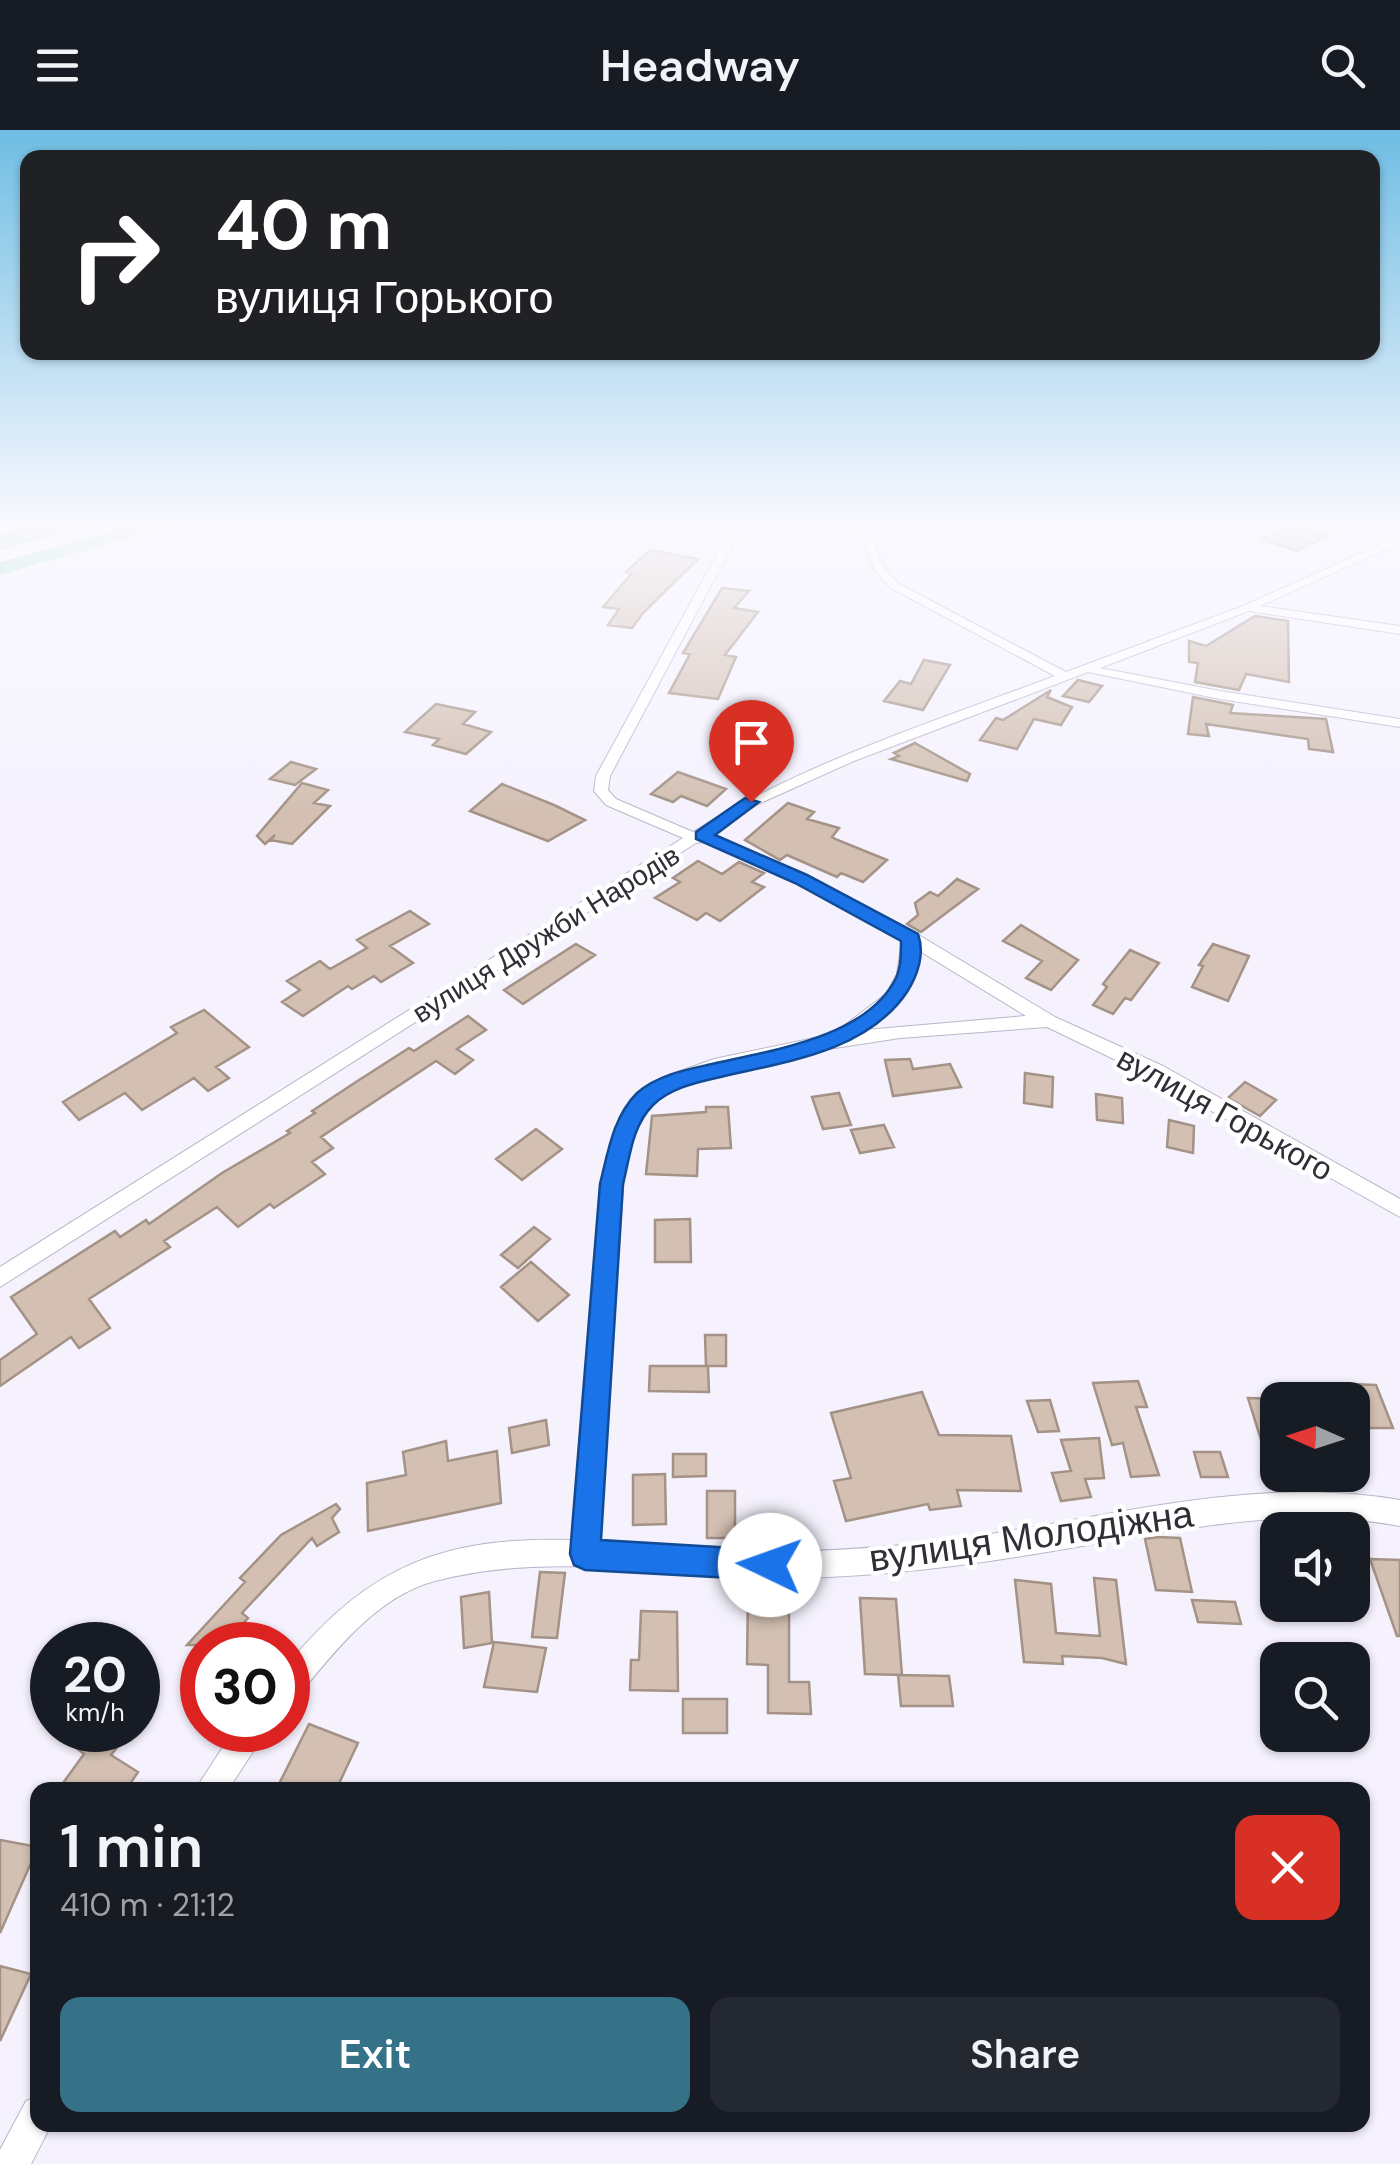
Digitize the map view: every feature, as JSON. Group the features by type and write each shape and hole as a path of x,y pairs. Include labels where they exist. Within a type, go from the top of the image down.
{"street":[{"name":"вулиця Горького","path":"685,622 603,776 601,791 611,802 801,879 911,938 1049,1021 1156,1071 1400,1210"},
{"path":"963,622 1066,676"},
{"name":"вулиця Дружби Народів","path":"0,1278 776,790 1211,622"},
{"path":"1344,622 1400,630"},
{"path":"1089,669 1201,692 1400,723"},
{"path":"831,1042 872,1018 898,992 910,964 911,938"},
{"name":"вулиця Горького","path":"585,1554 611,1184 626,1126 646,1098 678,1080 831,1042 954,1025 1049,1021"},
{"name":"вулиця Молодіжна","path":"310,1662 360,1609 390,1587 426,1570 508,1555 585,1554 793,1566 1018,1543 1258,1504 1336,1503 1400,1513"},
{"path":"216,1782 237,1752"},
{"path":"12,2164 30,2129"}],"building":[{"path":"610,622 636,622 632,628 608,625"},
{"path":"702,622 750,622 725,655 736,657 718,699 669,693 690,654 683,653"},
{"path":"1245,622 1288,622 1289,682 1246,674 1239,690 1195,682 1198,663 1189,662 1189,641 1206,646"},
{"path":"924,660 950,665 923,710 884,701 900,681 911,684"},
{"path":"1078,680 1102,686 1089,702 1063,696"},
{"path":"1051,690 1047,697 1072,707 1061,725 1034,719 1017,749 980,740 996,718 1003,720"},
{"path":"1193,697 1233,705 1230,713 1326,719 1333,752 1309,749 1308,739 1206,724 1209,736 1188,734"},
{"path":"436,704 475,712 463,724 491,732 466,754 433,745 439,739 405,732"},
{"path":"915,743 970,774 967,781 891,759 899,756 894,753"},
{"path":"291,762 316,769 295,785 270,779"},
{"path":"678,772 726,789 707,806 681,796 673,802 651,794"},
{"path":"302,783 328,790 314,803 330,806 292,844 270,840 275,835 265,844 257,836"},
{"path":"502,784 585,820 548,841 470,811"},
{"path":"788,803 814,812 807,819 839,828 832,837 835,839 887,860 863,882 841,873 837,877 787,855 780,860 745,840"},
{"path":"698,861 722,874 739,862 764,873 752,882 764,887 720,921 706,913 697,920 655,898 680,882 673,878"},
{"path":"957,879 978,889 921,932 907,924 918,915 915,903 930,892 938,896"},
{"path":"410,911 429,924 390,946 413,963 381,982 374,976 352,989 348,986 303,1016 282,1002 300,990 287,981 320,961 330,969 367,948 357,940"},
{"path":"1021,925 1078,960 1051,990 1026,978 1042,961 1003,941"},
{"path":"576,944 595,955 523,1004 504,990"},
{"path":"1213,944 1249,956 1228,1001 1192,987 1203,966 1199,965"},
{"path":"1130,950 1159,963 1131,1000 1125,998 1113,1014 1093,1005 1107,987 1103,984"},
{"path":"204,1010 249,1047 216,1067 229,1078 208,1091 194,1078 142,1110 125,1093 79,1120 63,1102 177,1033 171,1027"},
{"path":"468,1016 486,1030 457,1049 473,1060 455,1074 436,1061 321,1137 333,1148 312,1162 325,1174 274,1208 270,1204 238,1227 217,1207 164,1241 170,1247 89,1299 110,1328 79,1348 71,1337 0,1386 0,1360 37,1334 11,1297 115,1231 120,1237 146,1220 149,1224 222,1173 290,1133 287,1131 315,1113 312,1111 356,1082"},
{"path":"910,1059 913,1069 950,1064 961,1087 893,1096 885,1060"},
{"path":"1025,1073 1053,1077 1052,1107 1024,1103"},
{"path":"1245,1082 1276,1100 1260,1116 1228,1098"},
{"path":"839,1093 851,1125 823,1129 812,1097"},
{"path":"1096,1094 1122,1098 1123,1123 1097,1120"},
{"path":"706,1107 728,1107 731,1148 698,1149 697,1176 646,1174 652,1116 706,1112"},
{"path":"1169,1120 1194,1126 1193,1153 1167,1147"},
{"path":"884,1125 894,1147 860,1153 851,1130"},
{"path":"536,1129 562,1149 522,1180 496,1159"},
{"path":"690,1219 691,1262 655,1262 655,1220"},
{"path":"534,1227 550,1239 518,1268 501,1255"},
{"path":"531,1262 569,1295 538,1321 501,1287"},
{"path":"705,1335 726,1335 726,1366 706,1366"},
{"path":"650,1366 708,1366 709,1392 649,1391"},
{"path":"1138,1381 1147,1407 1136,1407 1159,1475 1131,1477 1123,1443 1112,1445 1093,1383"},
{"path":"1370,1385 1376,1385 1393,1428 1370,1428"},
{"path":"922,1392 939,1435 1011,1436 1021,1491 957,1490 961,1506 930,1510 928,1504 846,1521 834,1481 851,1478 831,1413"},
{"path":"1248,1398 1260,1398 1260,1436"},
{"path":"1050,1400 1059,1431 1038,1432 1027,1401"},
{"path":"546,1420 549,1445 512,1453 509,1428"},
{"path":"1099,1438 1104,1478 1085,1479 1091,1497 1061,1501 1052,1473 1071,1471 1061,1440"},
{"path":"446,1441 448,1461 497,1451 501,1503 368,1531 367,1483 406,1475 403,1452"},
{"path":"1194,1452 1220,1452 1228,1477 1201,1477"},
{"path":"673,1454 706,1454 706,1476 673,1477"},
{"path":"665,1474 666,1524 633,1525 633,1475"},
{"path":"707,1491 735,1491 735,1538 707,1538"},
{"path":"336,1504 340,1509 332,1518 339,1532 317,1546 312,1538 242,1613 248,1618 244,1622 208,1622 245,1582 240,1578 281,1535"},
{"path":"1180,1538 1192,1592 1156,1590 1145,1539"},
{"path":"1370,1559 1400,1560 1397,1636"},
{"path":"540,1572 565,1573 557,1638 532,1637"},
{"path":"1094,1578 1116,1580 1126,1664 1062,1656 1063,1664 1024,1662 1015,1580 1051,1584 1056,1633 1100,1636"},
{"path":"489,1592 492,1643 464,1648 461,1597"},
{"path":"748,1593 789,1595 789,1682 809,1682 811,1714 768,1713 768,1665 747,1664"},
{"path":"860,1598 896,1599 902,1675 865,1674"},
{"path":"1192,1600 1235,1602 1241,1624 1198,1622"},
{"path":"641,1611 677,1612 678,1691 630,1690 631,1660 639,1660"},
{"path":"494,1642 546,1648 537,1692 484,1687"},
{"path":"898,1675 949,1676 953,1706 901,1706"},
{"path":"683,1699 727,1699 727,1733 683,1733"},
{"path":"310,1724 358,1743 340,1782 280,1782 295,1752 310,1752"},
{"path":"82,1752 113,1752 111,1755 138,1772 131,1782 64,1782 84,1754"},
{"path":"0,1840 30,1846 30,1865 0,1933"},
{"path":"0,1966 30,1976 0,2041"}],"route":[{"path":"751,802 702,836 801,879 911,938 910,964 906,978 887,1006 831,1042 745,1060 678,1080 646,1098 626,1126 611,1184 585,1554 770,1565"}]}
